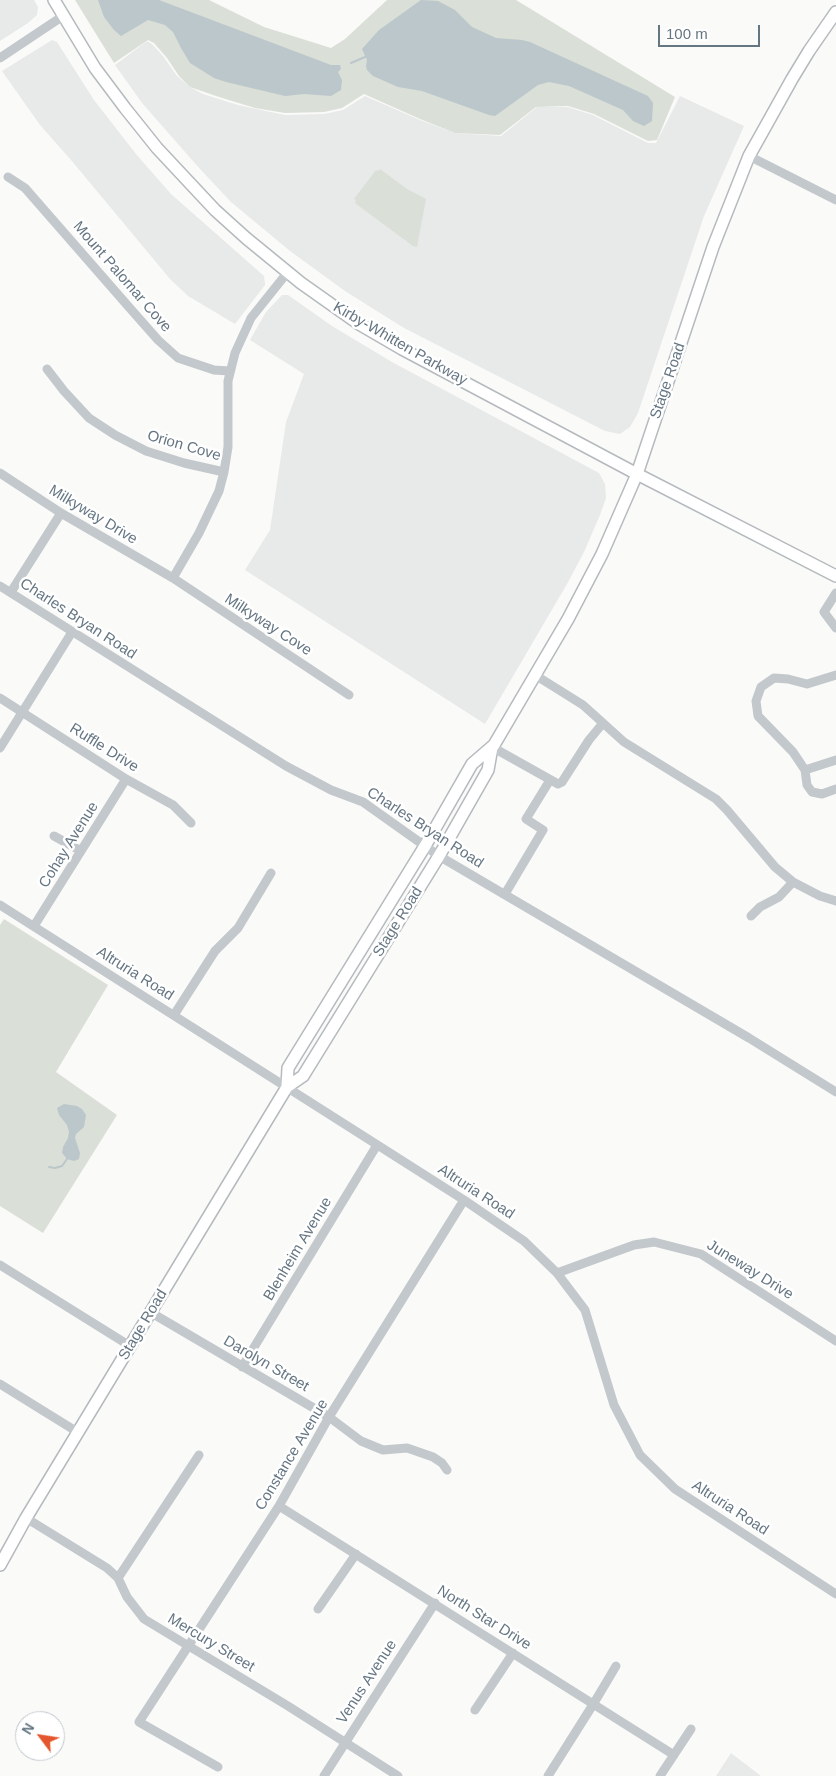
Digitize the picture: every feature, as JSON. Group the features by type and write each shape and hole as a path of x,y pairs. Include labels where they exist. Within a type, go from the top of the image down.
{"main road":[{"name":"Kirby-Whitten Parkway","path":"54,0 62,16 108,86 157,148 215,210 288,273 354,320 402,349 637,474 836,576"},
{"name":"Stage Road","path":"287,1086 288,1068 426,846 472,764 492,747 568,619 602,554 637,474 713,247 749,156 787,86 836,12"},
{"name":"Stage Road","path":"0,1565 26,1518 287,1086 303,1076 439,856 488,770 492,747"},
{"path":"356,958 370,967"}],"street":[{"path":"0,58 62,16"},
{"path":"749,156 836,200"},
{"name":"Mount Palomar Cove","path":"8,177 25,188 140,320 178,358 214,370 229,371"},
{"path":"173,578 199,533 219,491 228,447 229,371 237,348 256,311 288,273"},
{"name":"Orion Cove","path":"47,368 64,392 89,418 115,435 146,451 184,463 224,472"},
{"name":"Milkyway Drive","path":"0,473 61,513 173,578"},
{"path":"11,592 61,513"},
{"name":"Milkyway Cove","path":"173,578 349,695"},
{"name":"Charles Bryan Road","path":"0,586 286,766 332,790 363,802 439,856 836,1092"},
{"path":"836,594 824,612 836,628"},
{"path":"0,748 72,632"},
{"path":"535,675 576,700 629,746 716,799 774,866 793,882 820,896 836,901"},
{"path":"836,675 807,684 788,679 774,678 761,687 756,701 758,716 793,752 805,770 807,785 812,792 822,794 836,789"},
{"name":"Ruffle Drive","path":"0,698 126,779 173,805 191,823"},
{"path":"492,747 558,784 562,782 589,740 603,723"},
{"path":"805,770 836,760"},
{"name":"Cohay Avenue","path":"34,926 126,779"},
{"path":"505,894 543,830 526,819 550,780"},
{"path":"54,836 81,851"},
{"path":"174,1015 215,951 238,928 270,873"},
{"path":"751,916 760,906 779,897 793,882"},
{"name":"Altruria Road","path":"0,905 287,1086 524,1241 558,1273 585,1310 614,1405 640,1455 675,1489 836,1594"},
{"name":"Blenheim Avenue","path":"242,1367 377,1145"},
{"name":"Constance Avenue","path":"218,1767 139,1722 187,1645 279,1506 330,1417 464,1200"},
{"name":"Juneway Drive","path":"558,1273 634,1245 654,1242 701,1254 836,1341"},
{"path":"0,1265 130,1346"},
{"name":"Darolyn Street","path":"150,1312 330,1417 361,1441 383,1450 407,1448 414,1450 433,1457 442,1463 447,1470"},
{"path":"0,1384 78,1432"},
{"path":"118,1578 199,1455"},
{"name":"North Star Drive","path":"279,1506 674,1755"},
{"name":"Mercury Street","path":"26,1518 118,1578 127,1597 144,1619 288,1706 398,1776"},
{"path":"318,1609 356,1554"},
{"name":"Venus Avenue","path":"324,1776 434,1603"},
{"path":"475,1710 513,1653"},
{"path":"548,1776 616,1666"},
{"path":"660,1776 691,1729"}],"shaded area":[{"path":"0,0 34,0 38,7 37,15 0,41"},
{"path":"75,0 209,0 264,27 331,48 345,39 387,0 516,0 675,97 657,140 648,141 594,114 568,106 536,107 500,135 455,133 364,94 342,108 324,112 285,113 255,108 190,87 179,76 154,43 148,40 114,63"},
{"path":"98,0 159,0 331,65 340,65 341,69 338,72 342,80 341,90 331,96 304,94 285,96 214,78 190,63 173,32 165,25 148,20 121,36 104,17"},
{"path":"421,0 438,1 455,10 472,27 496,38 530,42 648,96 653,103 652,121 644,126 633,121 623,110 569,86 549,82 538,85 495,116 422,91 398,87 373,76 367,70 367,60 362,49 379,30"},
{"path":"52,40 57,42 94,100 136,154 171,194 264,276 265,285 235,324 188,296 170,279 40,125 2,71"},
{"path":"147,41 163,56 177,76 190,87 203,94 238,105 285,115 324,114 343,110 365,96 455,133 501,136 537,107 568,107 593,115 648,143 656,143 680,96 744,126 704,216 638,413 630,427 620,434 605,431 404,328 345,291 290,251 231,202 142,103 115,65"},
{"path":"380,169 407,189 426,199 417,247 355,203 356,200 354,199 376,170"},
{"path":"282,295 288,295 332,326 392,362 599,473 605,484 606,498 584,552 485,724 245,570 270,530 286,422 304,374 250,340 266,312"},
{"path":"4,919 108,985 56,1072 117,1115 43,1233 0,1206 0,925"},
{"path":"64,1104 77,1106 86,1115 84,1127 76,1134 75,1138 80,1153 79,1159 74,1161 67,1159 62,1153 69,1132 57,1108"},
{"path":"731,1753 761,1776 716,1776"}],"waterway":[{"path":"351,63 365,57"},
{"path":"49,1167 62,1166 67,1159"}]}
